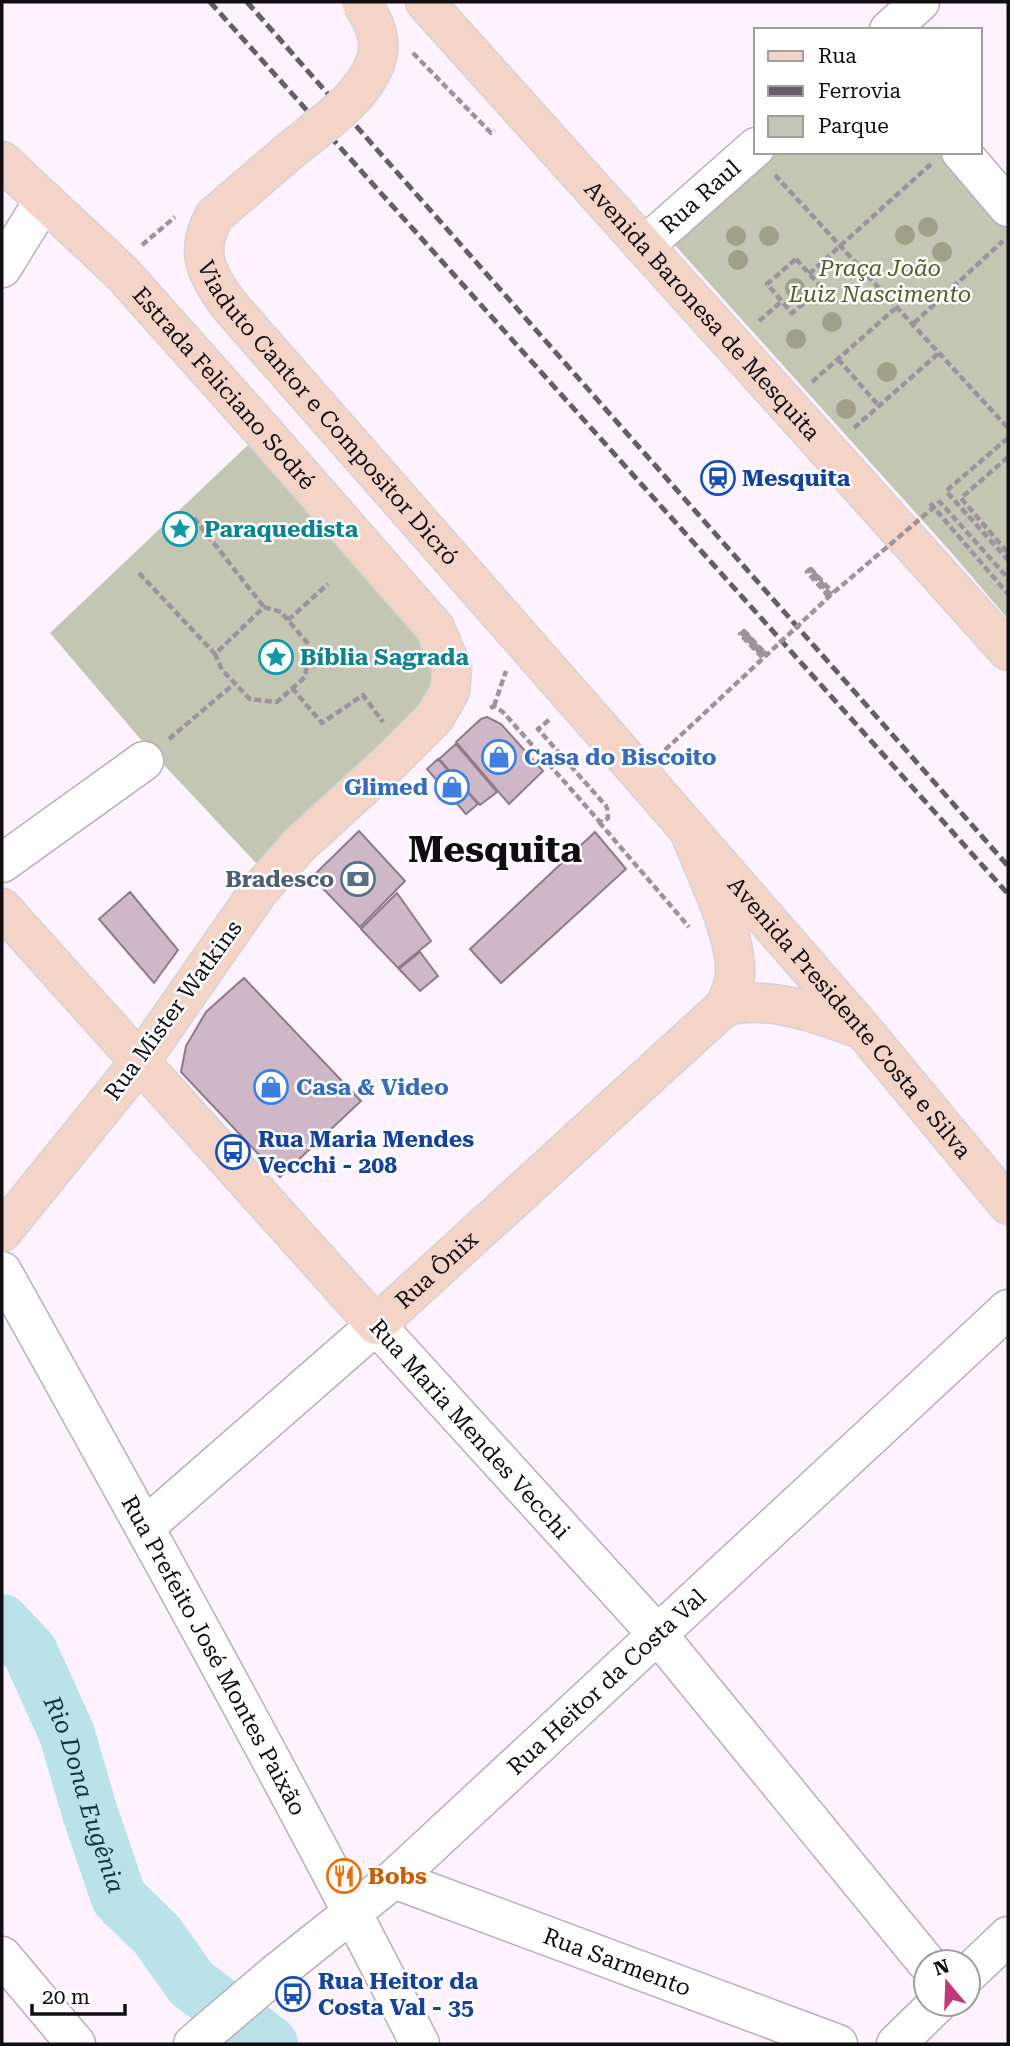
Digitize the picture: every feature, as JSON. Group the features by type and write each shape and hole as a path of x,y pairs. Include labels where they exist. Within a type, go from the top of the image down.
{"main road":[{"name":"Viaduto Cantor e Compositor Dicró","path":"361,2 378,38 378,55 370,73 350,99 214,216 206,233 204,251 208,275 228,304 652,771 690,833"},
{"name":"Avenida Baronesa de Mesquita","path":"425,2 1008,651"},
{"name":"Estrada Feliciano Sodré","path":"2,161 121,272 435,628"},
{"name":"Rua Mister Watkins","path":"2,1232 139,1063 258,892 299,845 435,717 450,691 452,668 435,628"},
{"name":"Rua Ônix","path":"376,1325 724,1007 735,976 729,937 690,833"},
{"name":"Avenida Presidente Costa e Silva","path":"690,833 863,1030 1008,1205"},
{"name":"Rua Maria Mendes Vecchi","path":"2,908 376,1325"},
{"path":"724,1007 765,1003 817,1013 863,1030"}],"street":[{"path":"890,28 920,2"},
{"path":"947,157 1008,206"},
{"name":"Rua Raul","path":"644,246 762,158"},
{"path":"2,268 44,200"},
{"path":"2,863 144,761"},
{"name":"Rua Prefeito José Montes Paixão","path":"2,1271 145,1527 420,2044"},
{"name":"Rua Heitor da Costa Val","path":"193,2044 275,1973 394,1879 1008,1310"},
{"name":"Rua Ônix","path":"145,1527 376,1325"},
{"name":"Rua Maria Mendes Vecchi","path":"376,1325 659,1636 915,1948"},
{"name":"Rua Sarmento","path":"394,1879 838,2044"},
{"path":"982,1961 1008,1936"},
{"path":"2,1955 76,2044"},
{"path":"896,2044 923,2018"}],"path":[{"path":"414,52 491,133"},
{"path":"809,274 947,157"},
{"path":"762,158 1008,428"},
{"path":"139,248 184,209"},
{"path":"914,323 1008,237"},
{"path":"796,259 809,274 822,288 792,313 767,284 796,259"},
{"path":"757,323 782,301"},
{"path":"803,390 898,306"},
{"path":"853,428 940,352"},
{"path":"838,359 879,405"},
{"path":"1008,439 946,491 1008,560"},
{"path":"1008,457 961,498 1008,553"},
{"path":"652,771 762,657 940,502 1007,578 1008,576"},
{"path":"930,503 1008,594"},
{"path":"139,573 215,654 222,670 250,699 277,702 305,677 310,646 281,612 264,607 194,518"},
{"path":"825,596 827,594 807,572 809,570 830,593 811,569 833,593"},
{"path":"288,620 328,584"},
{"path":"215,654 264,607"},
{"path":"762,657 740,634 742,633 762,655 744,632 765,653 766,651"},
{"path":"506,670 492,707 503,712 695,935"},
{"path":"144,761 235,683"},
{"path":"292,688 322,723 362,695 404,749"},
{"path":"558,729 549,720 538,729 607,807 608,818 603,822 598,821"}],"green space":[{"name":"Praça João Luiz Nascimento","path":"768,154 942,154 1008,229 1008,619 950,551 673,243"},
{"path":"249,444 410,616 436,669 432,694 257,864 148,748 50,633"}],"building":[{"name":"Casa do Biscoito","path":"487,717 501,724 543,771 509,804 456,742 481,719"},
{"path":"456,744 497,792 480,805 439,759"},
{"name":"Glimed","path":"438,759 478,804 466,814 427,769"},
{"name":"Bradesco","path":"359,831 405,881 360,927 312,877"},
{"path":"595,832 626,869 501,983 470,949"},
{"path":"130,892 178,950 154,983 99,919"},
{"path":"397,893 431,941 398,968 361,929"},
{"path":"420,952 438,976 420,991 399,969"},
{"name":"Casa & Video","path":"244,978 361,1101 280,1177 181,1072 186,1046 206,1012"}],"waterway":[{"name":"Rio Dona Eugênia","path":"2,1622 30,1652 67,1734 119,1898 158,1936 191,1983 270,2044"}],"railway":[{"path":"210,2 1008,894"},
{"path":"247,2 1008,866"}],"place":[{"name":"Mesquita","path":"718,478"},
{"name":"Paraquedista","path":"180,529"},
{"name":"Bíblia Sagrada","path":"276,657"},
{"name":"Casa do Biscoito","path":"499,757"},
{"name":"Glimed","path":"452,787"},
{"name":"Bradesco","path":"358,879"},
{"name":"Casa & Video","path":"271,1087"},
{"name":"Rua Maria Mendes Vecchi - 208","path":"233,1152"},
{"name":"Bobs","path":"344,1876"},
{"name":"Rua Heitor da Costa Val - 35","path":"293,1994"}],"district":[{"name":"Mesquita","path":"495,849"}]}
